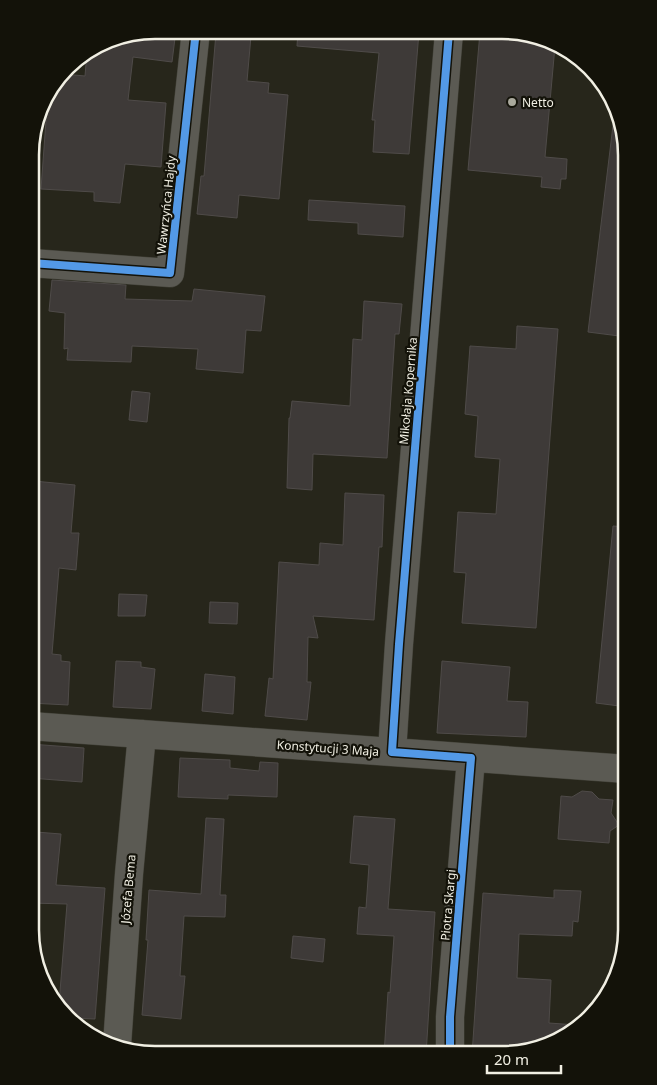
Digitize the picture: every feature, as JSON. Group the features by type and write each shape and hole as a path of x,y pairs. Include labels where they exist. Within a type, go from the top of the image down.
{"street":[{"name":"Wawrzyńca Hajdy","path":"39,264 170,273 195,39"},
{"name":"Mikołaja Kopernika","path":"392,752 400,625 447,39"},
{"name":"Konstytucji 3 Maja","path":"39,727 618,768"},
{"name":"Józefa Bema","path":"117,1039 129,874 142,734"},
{"name":"Piotra Skargi","path":"450,1046 450,1017 471,758"}],"building":[{"path":"175,39 172,62 133,57 128,100 166,103 161,167 125,164 120,203 94,201 94,192 41,189 47,113 54,97 71,75 85,76 86,61 117,45 140,40"},
{"path":"215,39 251,39 247,81 269,83 268,93 288,95 279,199 239,195 237,218 197,214 201,176 204,176"},
{"path":"297,39 418,39 409,154 373,152 375,120 372,120 379,53 297,46"},
{"name":"Netto","path":"479,39 517,40 532,43 555,51 545,157 567,159 566,179 561,179 560,189 541,187 542,177 468,170"},
{"path":"613,123 618,155 618,336 588,332"},
{"path":"309,200 405,206 403,237 358,234 358,223 308,220"},
{"path":"52,280 126,285 125,299 192,301 194,289 265,296 261,331 246,330 243,373 196,369 198,349 132,346 131,362 67,360 68,348 64,349 65,313 49,311"},
{"path":"364,301 402,304 399,334 395,334 387,458 313,454 312,490 287,488 289,418 292,401 350,406 353,339 362,340"},
{"path":"517,326 558,329 536,628 462,623 466,573 454,572 458,512 496,514 500,459 475,457 478,416 465,414 470,346 516,349"},
{"path":"132,391 150,393 147,422 129,420"},
{"path":"39,481 75,485 71,533 79,533 76,570 59,568 52,654 61,655 61,661 70,662 68,705 39,703"},
{"path":"345,493 384,495 382,547 379,547 374,620 313,616 318,638 308,637 307,682 311,682 307,720 265,716 269,678 273,679 279,562 319,565 320,543 343,545"},
{"path":"613,526 618,526 618,706 596,703"},
{"path":"119,594 147,595 145,616 118,616"},
{"path":"210,602 238,603 237,624 209,623"},
{"path":"116,661 141,662 141,667 155,669 151,709 113,707"},
{"path":"442,661 510,667 507,701 528,702 526,737 437,733"},
{"path":"205,674 235,677 233,714 202,711"},
{"path":"39,745 84,748 82,782 39,779"},
{"path":"180,758 230,760 230,768 259,771 260,762 278,763 277,797 228,795 228,799 178,797"},
{"path":"582,791 592,792 599,799 613,800 611,813 618,826 610,831 609,843 558,839 561,796 572,797"},
{"path":"354,816 395,819 388,909 435,912 427,1046 385,1046 394,936 357,934 359,907 366,908 369,865 350,863"},
{"path":"206,818 224,819 220,895 226,895 225,917 184,916 180,976 185,976 181,1019 142,1015 148,940 146,940 149,890 201,894"},
{"path":"39,832 61,834 56,885 105,888 95,1019 80,1018 60,996 67,904 39,903"},
{"path":"554,890 581,891 578,922 573,921 572,936 519,934 517,978 551,980 549,1023 569,1024 547,1037 525,1044 473,1046 483,893 554,898"},
{"path":"293,936 325,939 323,962 291,958"}],"cycle path":[{"path":"39,264 170,273 195,39"},
{"path":"448,39 399,644 392,752 471,758 450,1017 450,1046"}],"place":[{"name":"Netto","path":"512,102"}]}
